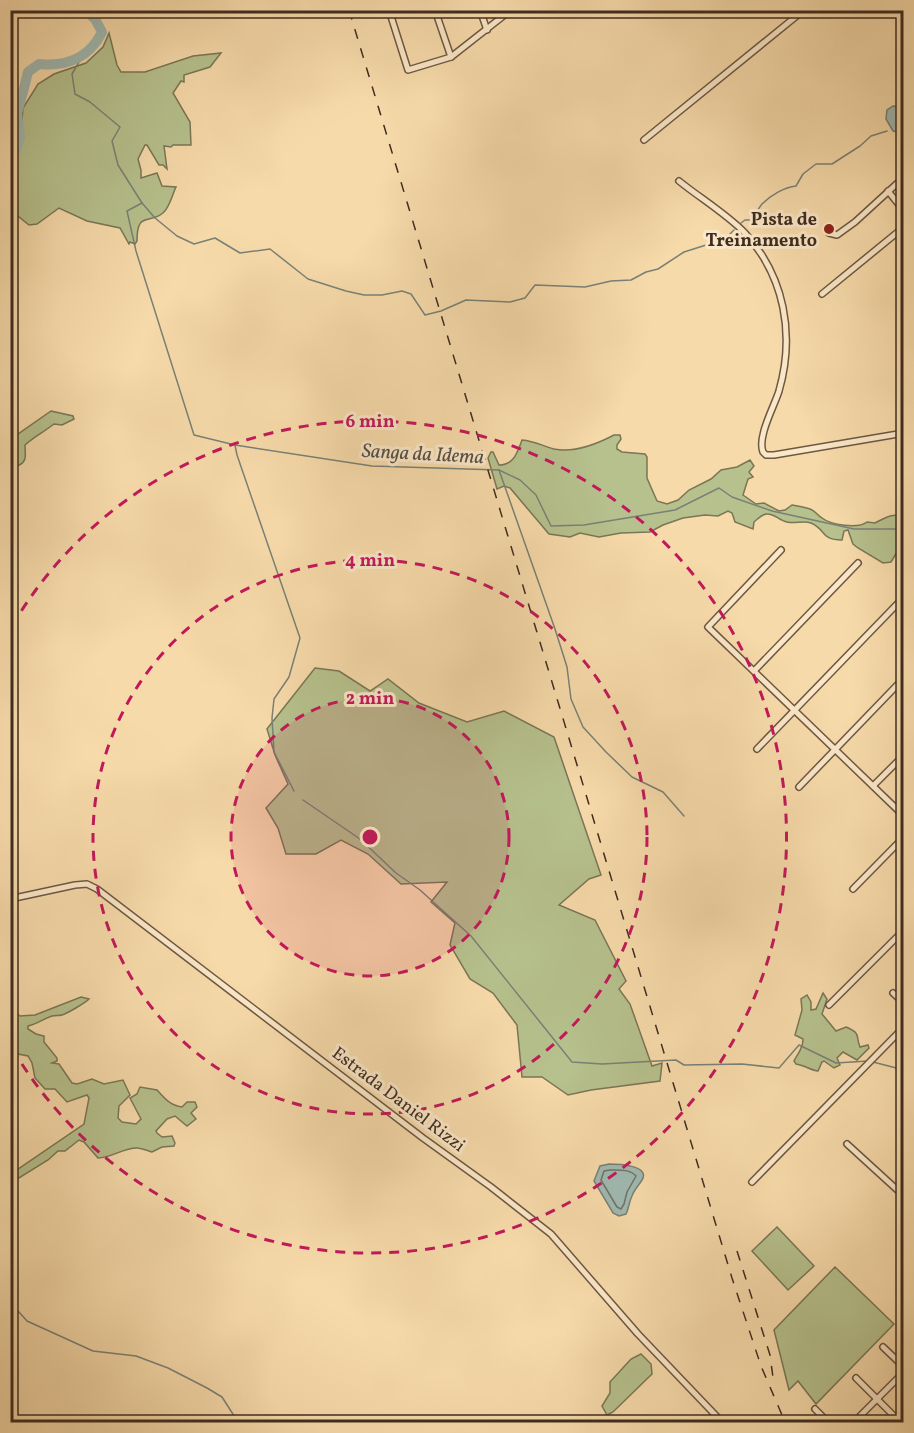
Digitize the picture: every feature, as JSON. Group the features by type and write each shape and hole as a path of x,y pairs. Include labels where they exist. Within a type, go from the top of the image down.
{"street":[{"path":"411,10 390,13 408,70 450,57 511,10"},
{"path":"435,10 450,57"},
{"path":"480,10 487,30"},
{"path":"644,140 804,10"},
{"path":"829,233 837,235 846,229 902,179"},
{"path":"678,181 738,227 763,257 773,275 788,336 784,373 762,439 763,453 774,455 903,433"},
{"path":"888,191 903,211"},
{"path":"822,294 903,227"},
{"path":"781,550 708,627 903,816"},
{"path":"754,671 858,563"},
{"path":"757,749 903,597"},
{"path":"799,787 903,678"},
{"path":"873,786 903,755"},
{"path":"853,889 903,837"},
{"name":"Estrada Daniel Rizzi","path":"10,899 75,885 87,884 97,889 551,1234 658,1356 722,1422"},
{"path":"829,1005 903,930"},
{"path":"893,993 903,1003"},
{"path":"752,1182 903,1027"},
{"path":"847,1144 903,1196"},
{"path":"883,1347 903,1367"},
{"path":"854,1422 902,1376"},
{"path":"856,1378 900,1422"},
{"path":"815,1409 828,1422"}],"green space":[{"path":"109,33 121,72 145,72 193,56 221,53 210,67 184,75 184,82 181,81 173,93 190,122 191,145 164,146 167,169 159,165 147,145 138,159 141,178 157,173 162,186 176,187 169,204 163,213 141,222 135,244 130,242 129,244 120,228 87,221 59,208 37,224 29,225 14,213 11,235 11,196 15,161 23,136 21,130 23,108 38,84 54,74 86,63 103,47"},
{"path":"51,411 73,416 74,419 62,425 54,424 25,445 23,462 17,466 11,463 11,439"},
{"path":"614,435 620,435 621,439 617,449 622,452 645,454 647,457 647,478 657,501 667,504 678,500 689,490 711,479 721,470 737,467 750,460 754,466 749,472 753,477 748,479 743,495 756,504 764,503 779,511 792,505 803,507 832,523 844,525 875,523 896,515 903,517 903,545 891,562 883,563 853,544 848,530 844,531 842,540 835,540 811,523 787,522 769,514 763,515 754,522 753,529 735,522 732,513 728,511 718,516 683,518 650,532 621,533 599,537 580,533 570,537 549,534 510,488 504,486 497,489 488,458 491,452 499,465 512,461 522,440 554,449 569,450 593,444"},
{"path":"315,668 339,671 370,691 388,679 419,703 467,722 504,711 554,737 601,875 589,879 559,905 595,920 626,981 619,989 630,1004 652,1066 662,1063 660,1081 568,1095 542,1077 522,1077 517,1025 493,993 470,979 450,945 455,923 431,902 447,882 401,884 368,854 341,840 316,854 286,854 278,828 266,808 288,784 275,755 267,729"},
{"path":"823,993 827,999 822,1014 836,1031 846,1027 851,1029 857,1035 860,1047 868,1045 869,1048 857,1060 843,1052 837,1058 840,1065 834,1068 824,1061 818,1071 796,1064 794,1061 803,1039 795,1035 802,1010 801,999 807,995 811,1002 811,1010 816,1009"},
{"path":"81,997 89,999 65,1014 52,1016 28,1026 28,1029 36,1034 44,1036 44,1042 57,1058 57,1061 52,1063 59,1064 72,1083 77,1084 92,1079 104,1084 123,1080 130,1095 119,1106 118,1118 122,1122 136,1124 141,1119 130,1098 137,1094 140,1087 157,1090 174,1105 182,1107 187,1102 195,1102 197,1107 191,1113 196,1119 187,1126 175,1116 167,1119 156,1131 162,1137 172,1136 174,1146 162,1147 152,1152 132,1148 98,1158 84,1142 79,1140 65,1151 58,1151 48,1160 11,1183 11,1174 84,1124 89,1098 87,1095 67,1102 55,1089 45,1089 35,1078 28,1056 13,1053 11,1009 20,1016 35,1015"},
{"path":"777,1227 814,1266 788,1290 752,1251"},
{"path":"835,1267 894,1324 816,1404 798,1381 789,1390 774,1330"},
{"path":"641,1354 651,1364 652,1374 613,1412 607,1415 602,1406 610,1393 610,1382 631,1359"}],"water":[{"path":"893,106 901,107 903,113 902,133 893,131 886,119 887,110"},
{"path":"609,1164 632,1166 642,1171 643,1175 626,1214 619,1216 613,1213 594,1181 600,1166"}],"waterway":[{"path":"10,165 20,138 17,113 28,72 39,64 59,64 84,54 97,41 102,32 95,19 85,10"},
{"path":"83,55 72,74 75,94 90,102 120,127 112,141 118,165 142,203 155,218 177,236 194,244 215,238 240,253 270,249 308,279 346,291 364,295 382,295 402,291 411,294 425,315 466,300 510,302 525,298 535,285 585,287 611,281 631,280 658,269 684,252 725,239 734,230"},
{"path":"741,223 750,220 762,204 773,195 796,186 803,174 816,164 832,164 871,136 887,131"},
{"name":"Sanga da Idema","path":"142,203 127,211 136,251 194,435 235,445 372,466 499,470 520,480 536,495 551,526 584,525 675,510 719,488 732,497 772,511 854,529 904,529"},
{"path":"235,445 300,638 289,677 274,699 272,718 274,752 294,791"},
{"path":"499,470 555,629 567,667 571,699 583,727 632,777 663,792 684,816"},
{"path":"303,800 360,839 396,873 420,890 471,936 572,1062 602,1064 676,1060 684,1065 742,1064 779,1068 799,1045 836,1063 868,1061"},
{"path":"873,1062 904,1070"},
{"path":"10,1302 27,1321 93,1351 136,1356 168,1368 207,1388 222,1397 238,1422"}],"railway":[{"path":"349,10 732,1278 761,1366 785,1422"},
{"path":"737,1251 770,1355 774,1385"}],"place":[{"name":"Pista de Treinamento","path":"829,229"}]}
